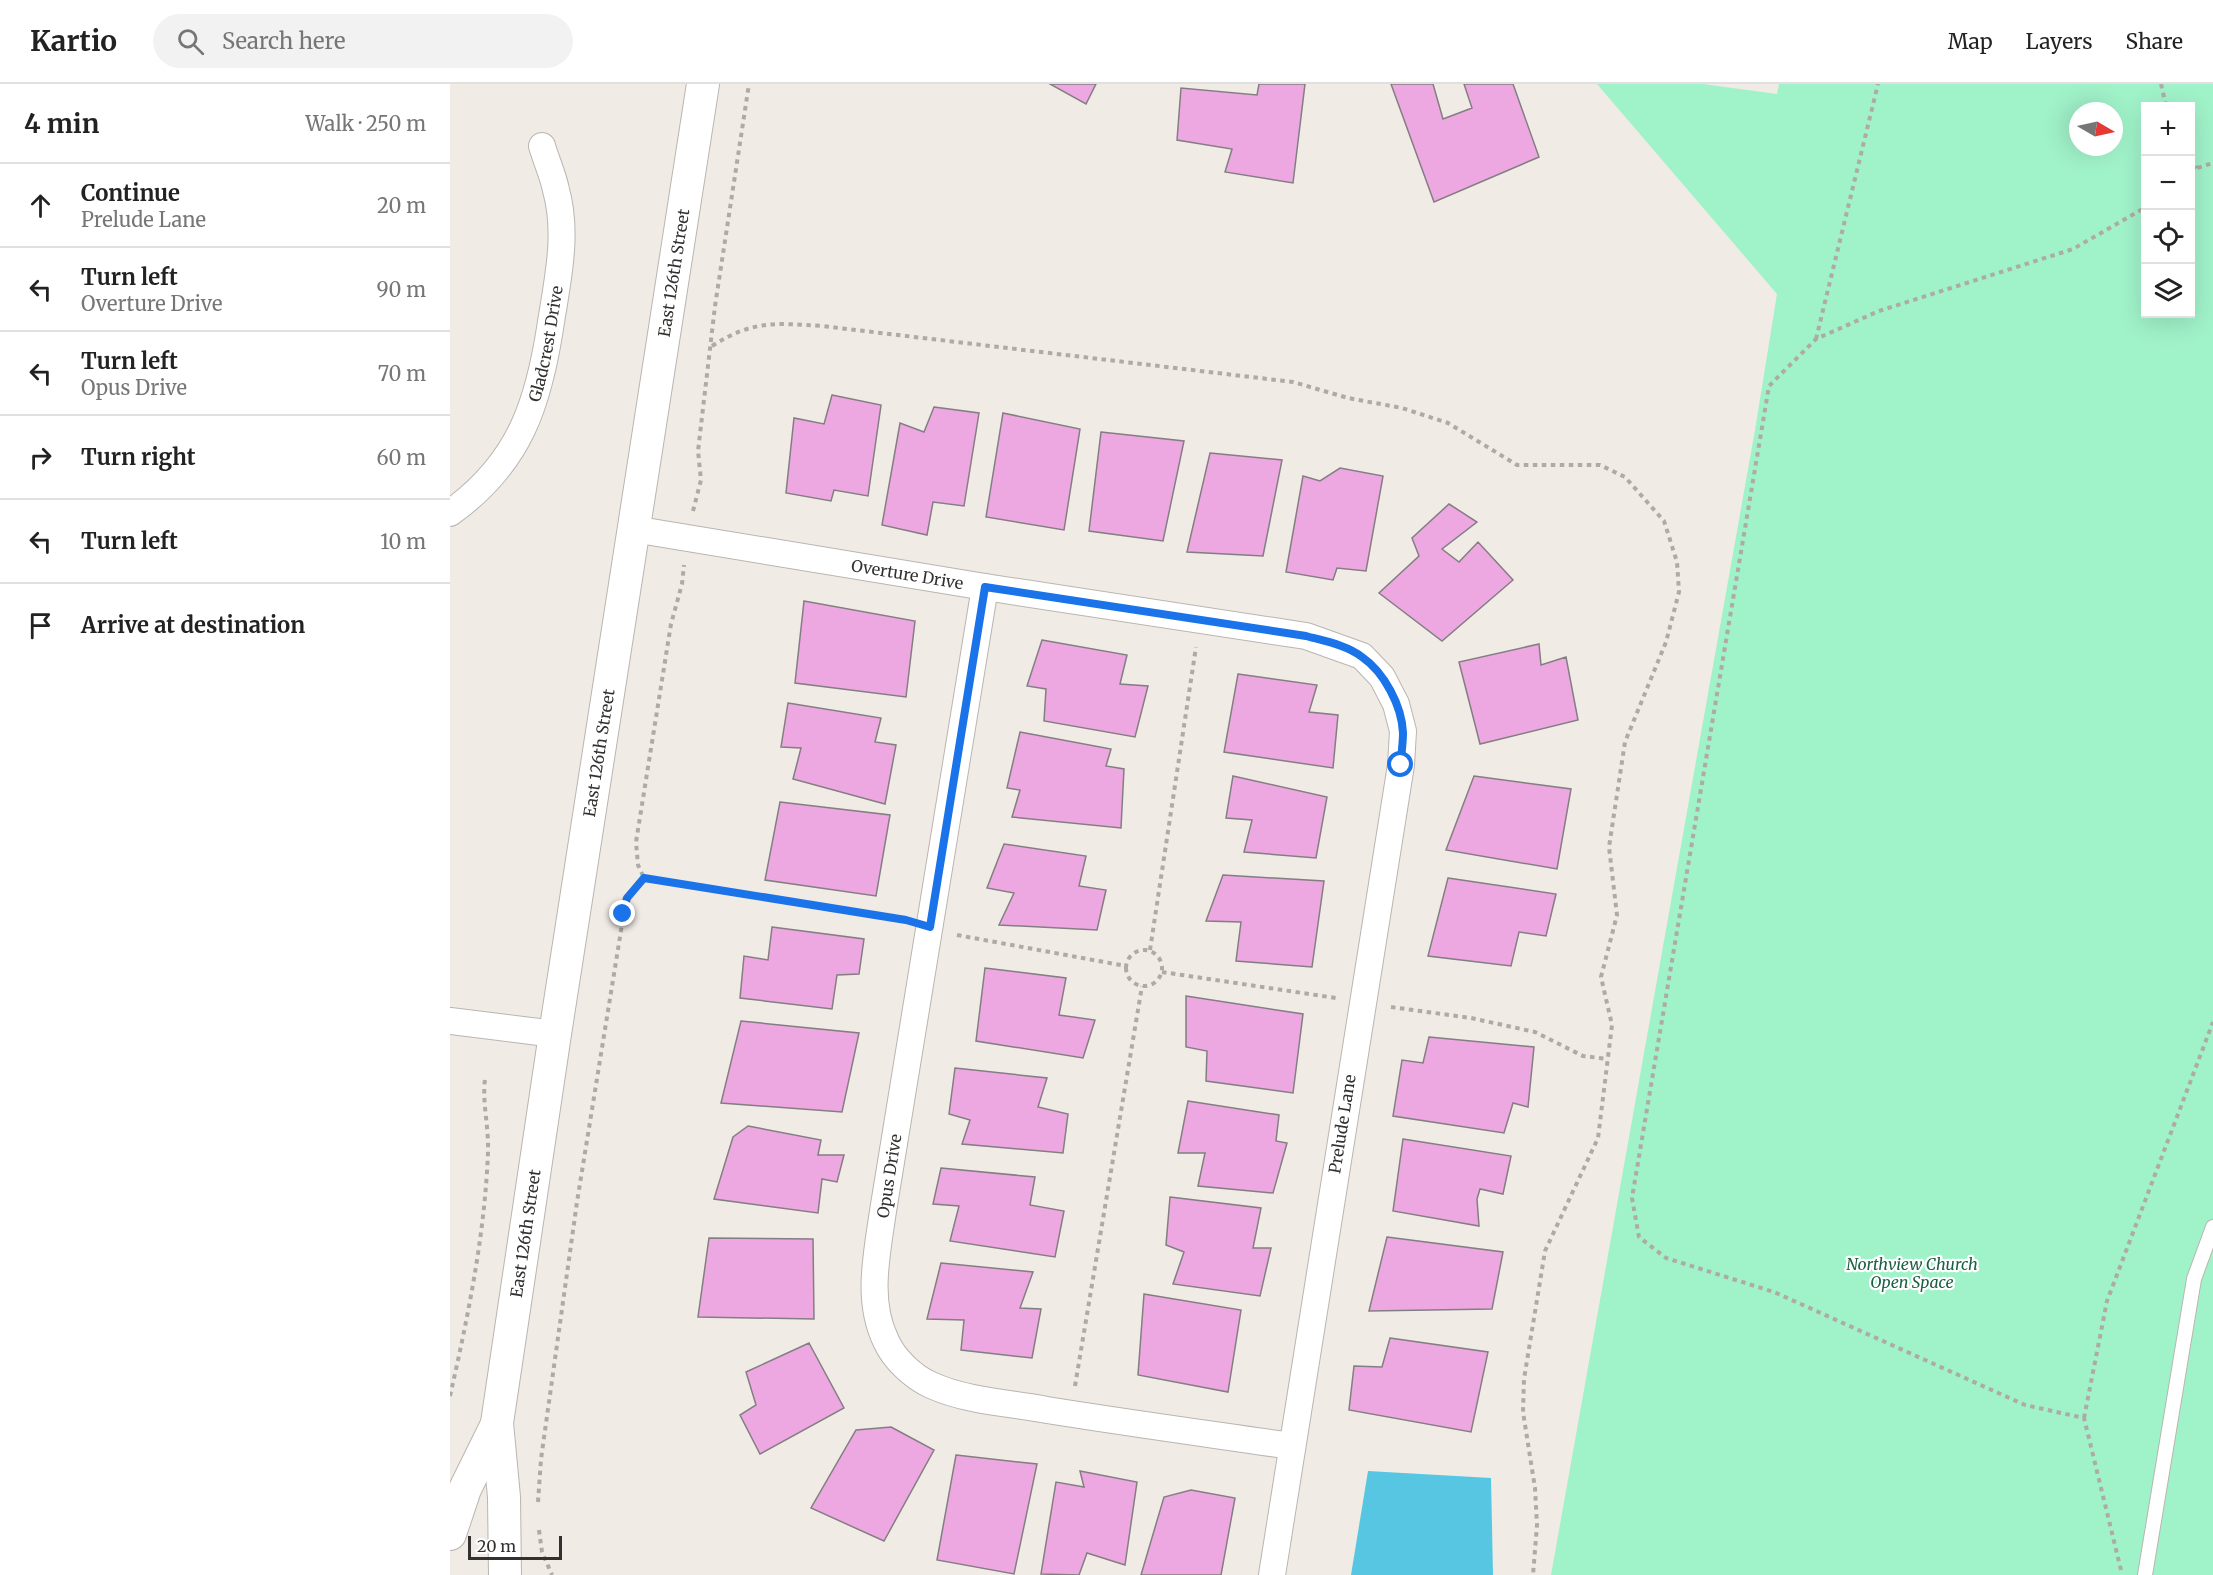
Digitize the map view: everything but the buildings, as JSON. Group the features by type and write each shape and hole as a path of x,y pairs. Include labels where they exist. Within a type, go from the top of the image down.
{"street":[{"name":"East 126th Street","path":"505,1575 504,1497 497,1423 555,1034 703,84"},
{"name":"Gladcrest Drive","path":"450,513 483,487 513,449 532,408 544,367 562,236 557,190 542,146"},
{"name":"Overture Drive","path":"633,529 985,587 1306,636 1362,656 1382,677"},
{"name":"Opus Drive","path":"985,587 874,1273 877,1318 886,1342 896,1356 928,1384 982,1399 1291,1446"},
{"name":"Prelude Lane","path":"1272,1575 1401,765 1403,731 1396,704 1382,677"},
{"path":"450,1021 555,1034"},
{"name":"East 126th Street","path":"450,1534 465,1489 497,1423"}],"lane":[{"path":"2145,1575 2194,1279 2213,1227"}],"path":[{"path":"644,878 638,865 636,842 671,624 682,584 688,537 701,480 698,451 716,306 749,84"},
{"path":"1816,339 1878,84"},
{"path":"2161,84 2165,102"},
{"path":"2195,165 2197,168 2213,163"},
{"path":"2084,1418 2025,1405 1774,1292 1666,1258 1639,1237 1632,1198 1768,386 1816,339 1879,311 2073,249 2141,209"},
{"path":"1150,950 1200,620"},
{"path":"644,878 906,920 952,934 1126,966"},
{"path":"538,1511 541,1459 576,1214 623,914 627,898 644,878"},
{"path":"1150,950 1162,963 1162,972 1151,984 1142,986 1133,982 1126,966 1134,952 1150,950"},
{"path":"1070,1413 1142,986"},
{"path":"2122,1575 2084,1418 2107,1301 2213,1022"},
{"path":"450,1396 465,1328 481,1220 488,1152 485,1079"},
{"path":"538,1525 542,1552 552,1575"}],"green space":[{"name":"Northview Church Open Space","path":"1597,84 1703,84 1777,94 1779,84 2213,84 2213,1575 1551,1575 1755,430 1777,294"}],"water":[{"path":"1368,1471 1491,1478 1493,1575 1351,1575"}],"route":[{"path":"623,914 627,898 644,878 906,920 930,927 985,587 1306,636 1362,656 1382,677 1396,704 1403,731 1401,765"}]}
